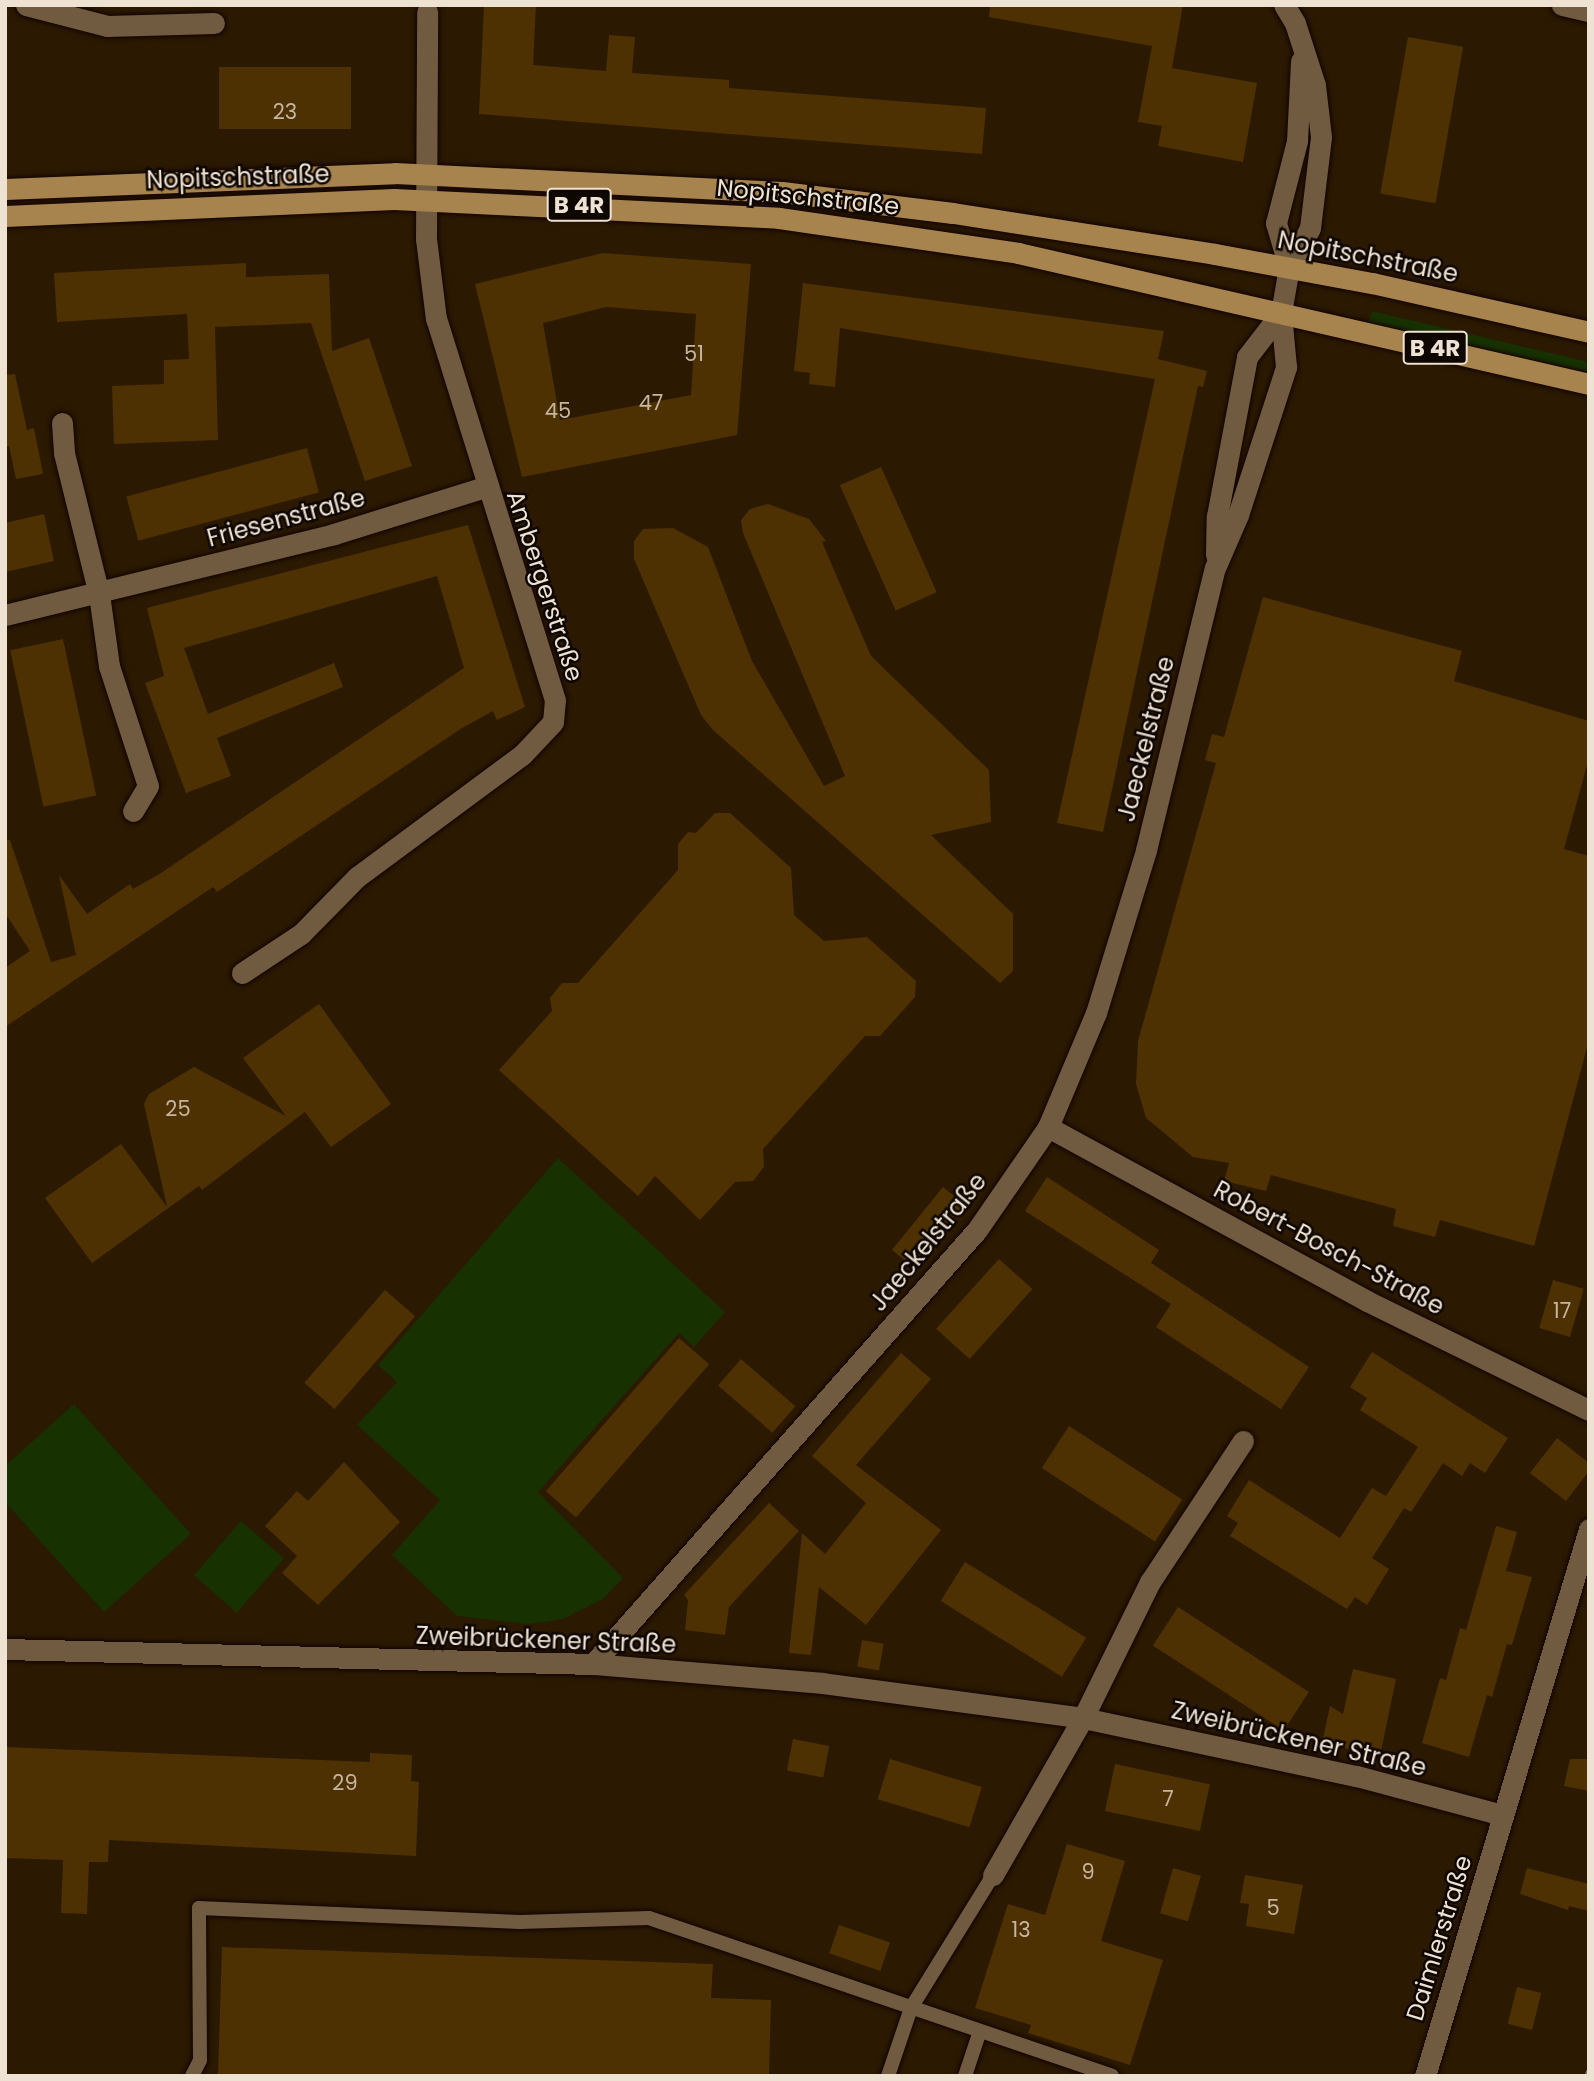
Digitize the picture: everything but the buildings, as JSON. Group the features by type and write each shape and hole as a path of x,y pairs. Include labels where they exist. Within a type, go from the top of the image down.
{"main road":[{"name":"Nopitschstraße","path":"5,189 259,176 427,173 640,182 840,199 1289,267 1589,332"},
{"name":"Nopitschstraße","path":"5,216 289,201 426,200 701,212 900,233 1018,253 1589,384"}],"street":[{"path":"26,5 107,26 214,23"},
{"path":"1281,313 1289,267 1310,228 1320,147 1315,85 1284,5"},
{"path":"1562,5 1589,11"},
{"name":"Ambergerstraße","path":"242,973 301,934 356,877 522,755 553,722 555,700 485,487 436,319 427,265 427,12"},
{"path":"1289,267 1276,223 1297,141 1301,44"},
{"name":"Jaeckelstraße","path":"1215,568 1217,516 1247,357 1281,313"},
{"name":"Jaeckelstraße","path":"593,1664 977,1230 1048,1127 1096,1013 1146,850 1215,568 1238,515 1286,367 1281,313"},
{"path":"62,423 64,453 99,594 109,666 148,786 133,811"},
{"name":"Friesenstraße","path":"5,615 334,534 485,487"},
{"name":"Robert-Bosch-Straße","path":"1048,1127 1367,1301 1589,1410"},
{"path":"993,1875 1083,1718 1150,1582 1243,1441"},
{"path":"1503,1815 1589,1529"},
{"name":"Zweibrückener Straße","path":"5,1649 593,1664 822,1682 1083,1718 1357,1776 1503,1815"},
{"name":"Daimlerstraße","path":"1425,2076 1503,1815"}],"lane":[{"path":"888,2076 911,2008 993,1875"},
{"path":"192,2076 200,2060 199,1908 520,1922 649,1918 1112,2076"},
{"path":"965,2076 980,2031"}],"green space":[{"path":"1372,311 1589,362 1589,372 1369,322"},
{"path":"558,1158 725,1312 694,1347 679,1333 538,1492 623,1578 603,1599 563,1619 529,1624 457,1616 392,1555 440,1500 357,1425 397,1382 378,1365"},
{"path":"74,1404 191,1534 104,1612 5,1502 5,1466"},
{"path":"241,1521 284,1558 237,1613 194,1575"}],"railway":[{"path":"1587,2076 1589,2070"}]}
